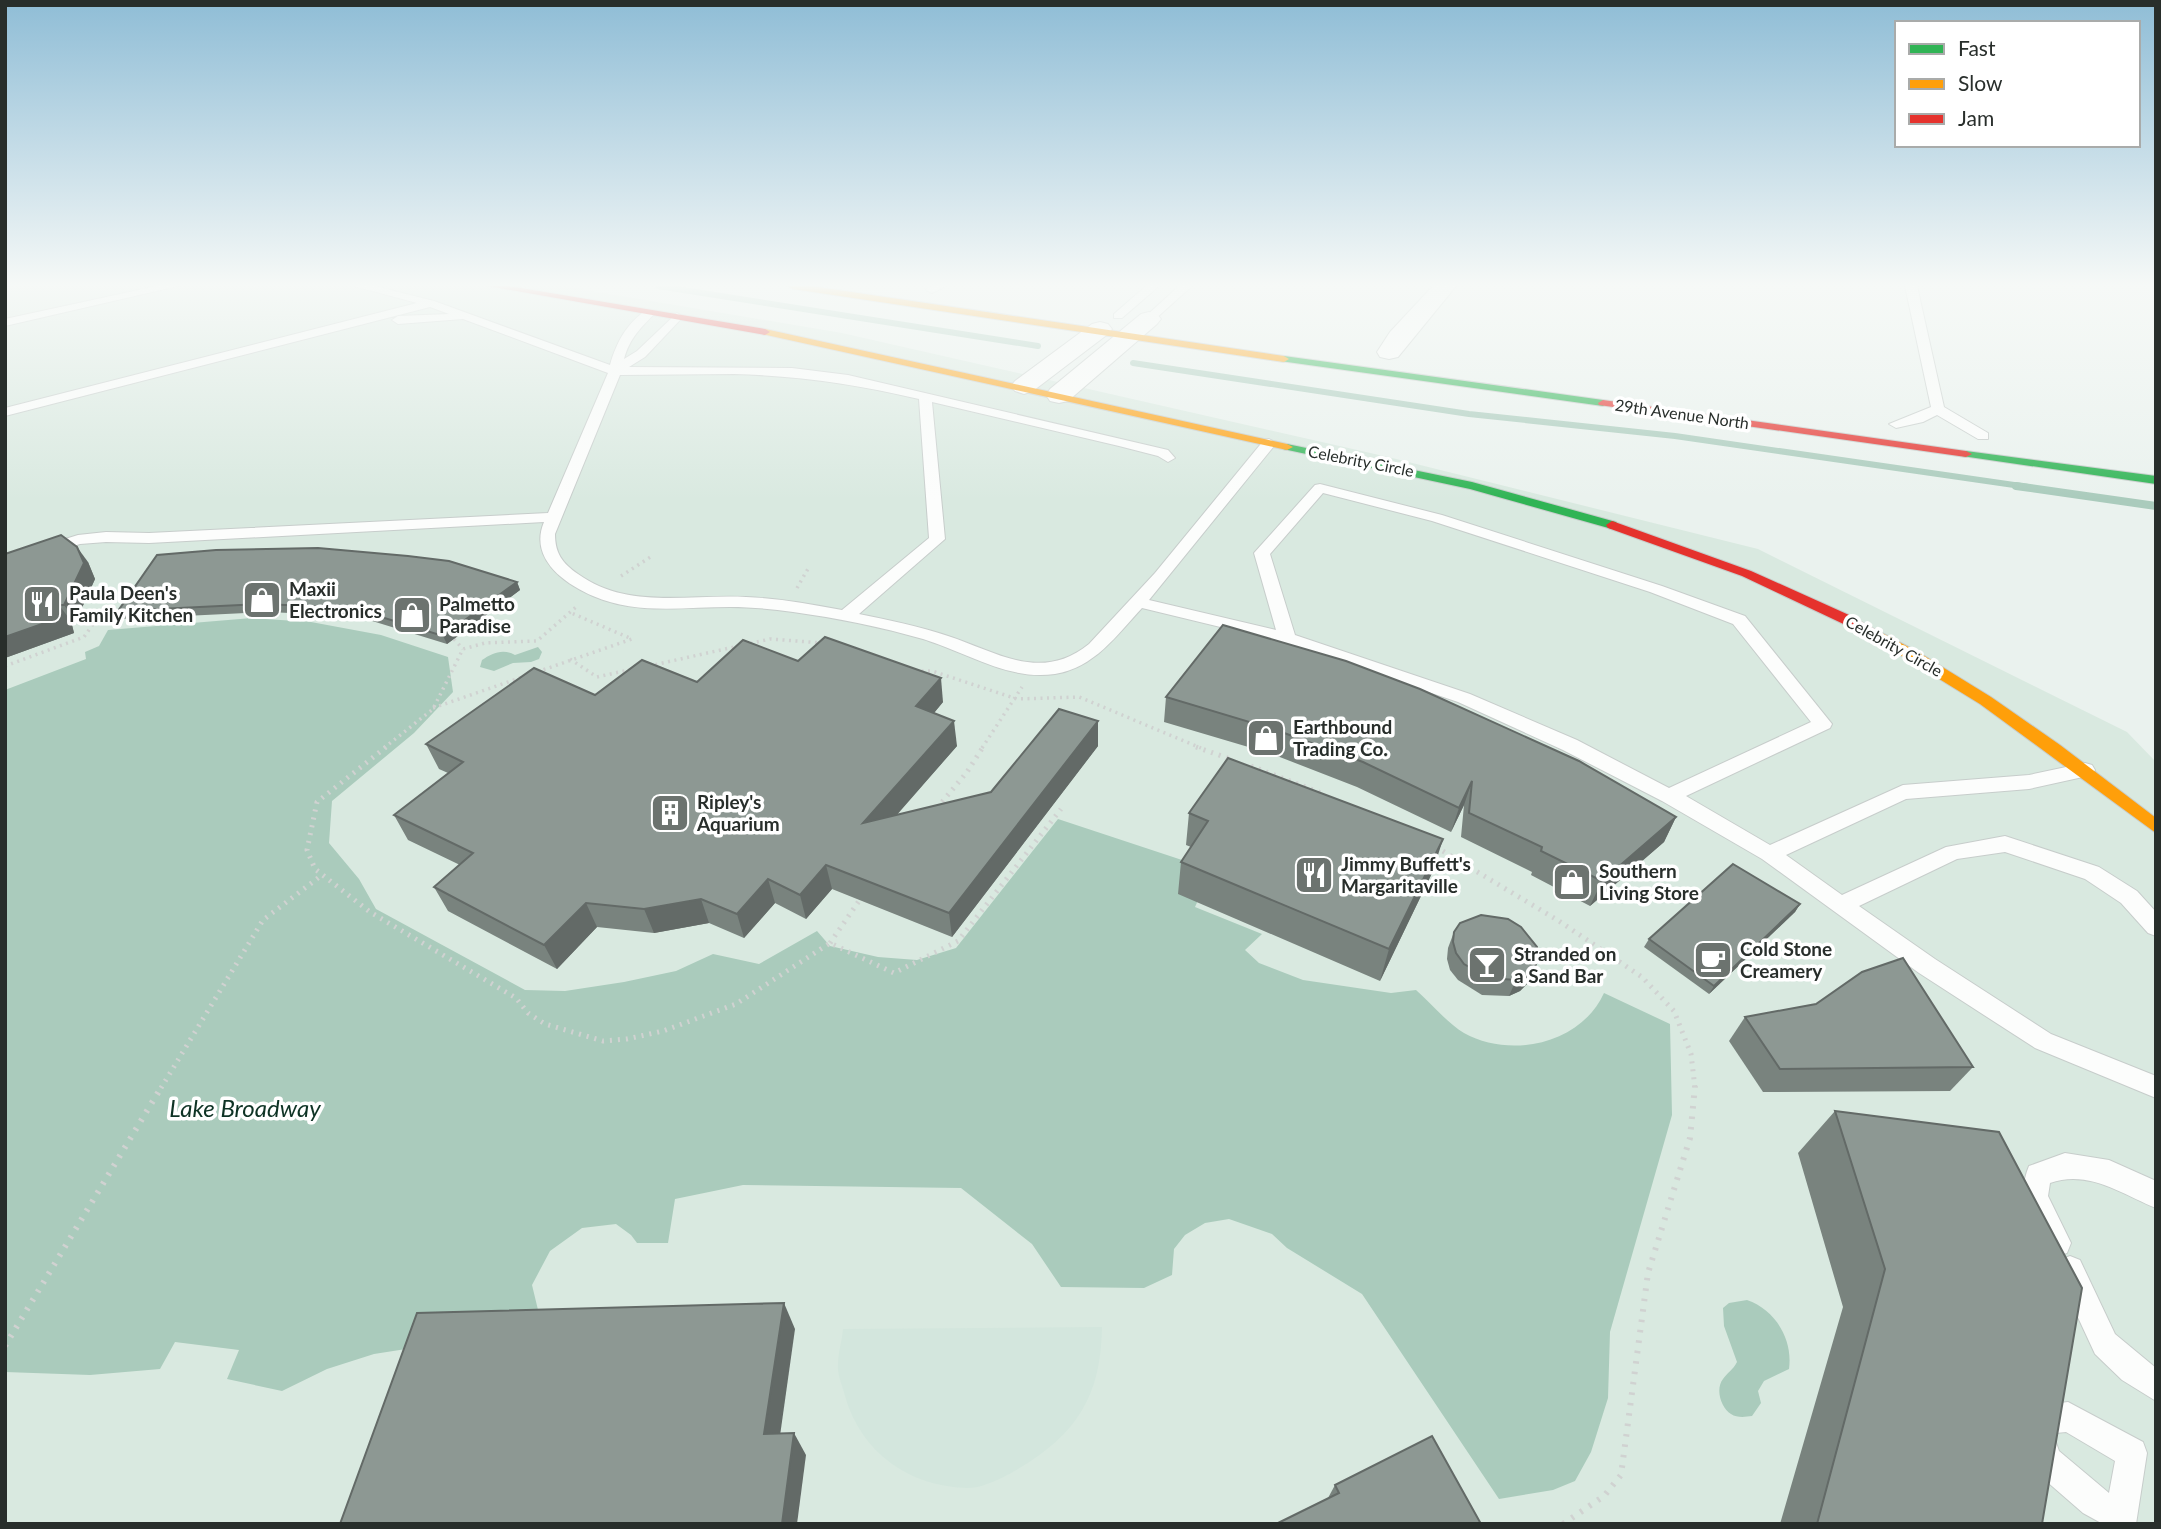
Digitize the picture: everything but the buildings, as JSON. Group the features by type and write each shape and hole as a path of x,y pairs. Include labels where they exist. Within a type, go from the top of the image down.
{"street":[{"name":"Celebrity Circle","path":"880,357 1024,386 1269,443 1446,478 1611,524 1721,562 1865,628 1920,658 1984,698 2085,770 2156,827"},
{"path":"1024,386 1055,357"},
{"path":"1059,395 1094,357"},
{"name":"29th Avenue North","path":"1328,357 2156,480"},
{"path":"1889,423 1989,437"}],"lane":[{"path":"5,412 217,357"},
{"path":"579,357 615,371 792,372 848,379 1132,445 1163,453 1168,458"},
{"path":"619,357 547,534 548,551 559,566 583,585 614,598 640,602 745,602 846,616 929,635 987,659 1030,671 1077,661 1106,636 1138,602 1269,443"},
{"path":"615,371 636,357"},
{"path":"1927,357 1938,410 1989,437"},
{"path":"846,616 937,539 925,395"},
{"path":"1889,423 1918,419 1938,410"},
{"path":"1287,638 1262,553 1320,488 1447,521 1656,589 1739,620 1823,724 1669,796"},
{"path":"5,563 78,540 106,537 149,538 552,517"},
{"path":"1138,602 1287,638 1464,698 1570,745 1669,796 1769,854 1927,966 2043,1041 2156,1087"},
{"path":"1769,854 1903,792 2029,782 2085,770"},
{"path":"1843,904 1953,852 2005,844 2092,873 2129,897 2156,927"},
{"path":"2156,1195 2109,1172 2065,1165 2038,1175 2035,1197 2105,1344 2132,1370 2156,1386"},
{"path":"2068,1417 2132,1453 2120,1520 2071,1484 2048,1462 2038,1436 2047,1419 2068,1417"}],"path":[{"path":"433,709 463,649 485,643 537,641 569,612 652,556"},
{"path":"569,612 632,639 433,709 317,802 307,850 315,869 370,912 516,999 530,1016 572,1033 610,1041 666,1029 722,1010 749,996 800,958 830,943 865,894"},
{"path":"5,666 84,637 98,617 127,614"},
{"path":"454,639 463,649"},
{"path":"570,659 597,677 770,639 832,642"},
{"path":"903,672 932,671 1017,699 1079,696 1168,736 1308,787 1331,798"},
{"path":"933,813 967,772 1017,699 1030,671"},
{"path":"830,943 894,973 958,942 1061,809"},
{"path":"1426,842 1449,853 1559,921 1642,977 1674,1011 1691,1054 1695,1088 1690,1138 1648,1273 1621,1475 1604,1496 1563,1524"},
{"path":"5,1346 263,920 323,874"}],"shaded area":[{"path":"5,357 949,357 1388,457 1758,549 2127,732 2156,762 2156,1524 5,1524"},
{"path":"1102,1327 1101,1351 1091,1393 1070,1427 1039,1456 994,1482 974,1488 927,1481 891,1463 876,1450 852,1416 838,1373 843,1329"}],"water":[{"name":"Lake Broadway","path":"252,618 311,622 381,635 448,657 453,692 414,733 332,801 329,843 359,879 376,909 525,990 565,991 624,982 676,971 713,954 759,964 817,931 830,946 878,957 917,960 956,948 1058,819 1182,860 1213,867 1195,907 1262,934 1245,950 1259,963 1303,980 1391,993 1416,990 1458,1029 1483,1041 1523,1045 1562,1035 1579,1024 1593,1010 1604,993 1670,1024 1672,1115 1610,1332 1608,1398 1591,1452 1575,1481 1553,1490 1499,1499 1362,1294 1287,1248 1272,1234 1229,1219 1205,1223 1185,1235 1174,1249 1172,1275 1144,1288 1061,1287 1032,1244 961,1188 743,1185 675,1199 668,1243 637,1243 616,1224 582,1228 550,1251 532,1285 539,1314 406,1349 374,1354 327,1369 282,1391 227,1379 239,1350 175,1342 160,1369 90,1375 5,1372 5,690 86,659 85,652 99,646 108,630"},
{"path":"538,647 542,652 539,659 531,662 513,663 494,671 480,667 482,660 494,653 506,652 515,655"},
{"path":"1747,1300 1766,1311 1780,1327 1790,1358 1789,1369 1764,1381 1758,1391 1761,1403 1752,1416 1741,1417 1727,1411 1719,1393 1721,1383 1737,1362 1724,1326 1723,1308 1729,1303"}],"waterway":[{"path":"1133,363 1469,414 1675,436 2028,487"},
{"path":"2016,486 2156,506"}],"traffic: fast":[{"path":"1284,359 1603,403"},
{"path":"1287,447 1472,486 1612,525"},
{"path":"1966,454 2156,480"}],"traffic: slow":[{"path":"880,357 1287,447"},
{"path":"1273,357 1284,359"},
{"path":"1876,634 1986,700 2089,774 2156,827"}],"traffic: jam":[{"path":"1603,403 1966,454"},
{"path":"1612,525 1747,574 1876,634"}],"place":[{"name":"Maxii Electronics","path":"262,600"},
{"name":"Paula Deen's Family Kitchen","path":"42,604"},
{"name":"Palmetto Paradise","path":"412,615"},
{"name":"Earthbound Trading Co.","path":"1266,738"},
{"name":"Ripley's Aquarium","path":"670,813"},
{"name":"Jimmy Buffett's Margaritaville","path":"1314,875"},
{"name":"Southern Living Store","path":"1572,882"},
{"name":"Cold Stone Creamery","path":"1713,960"},
{"name":"Stranded on a Sand Bar","path":"1487,965"}]}
